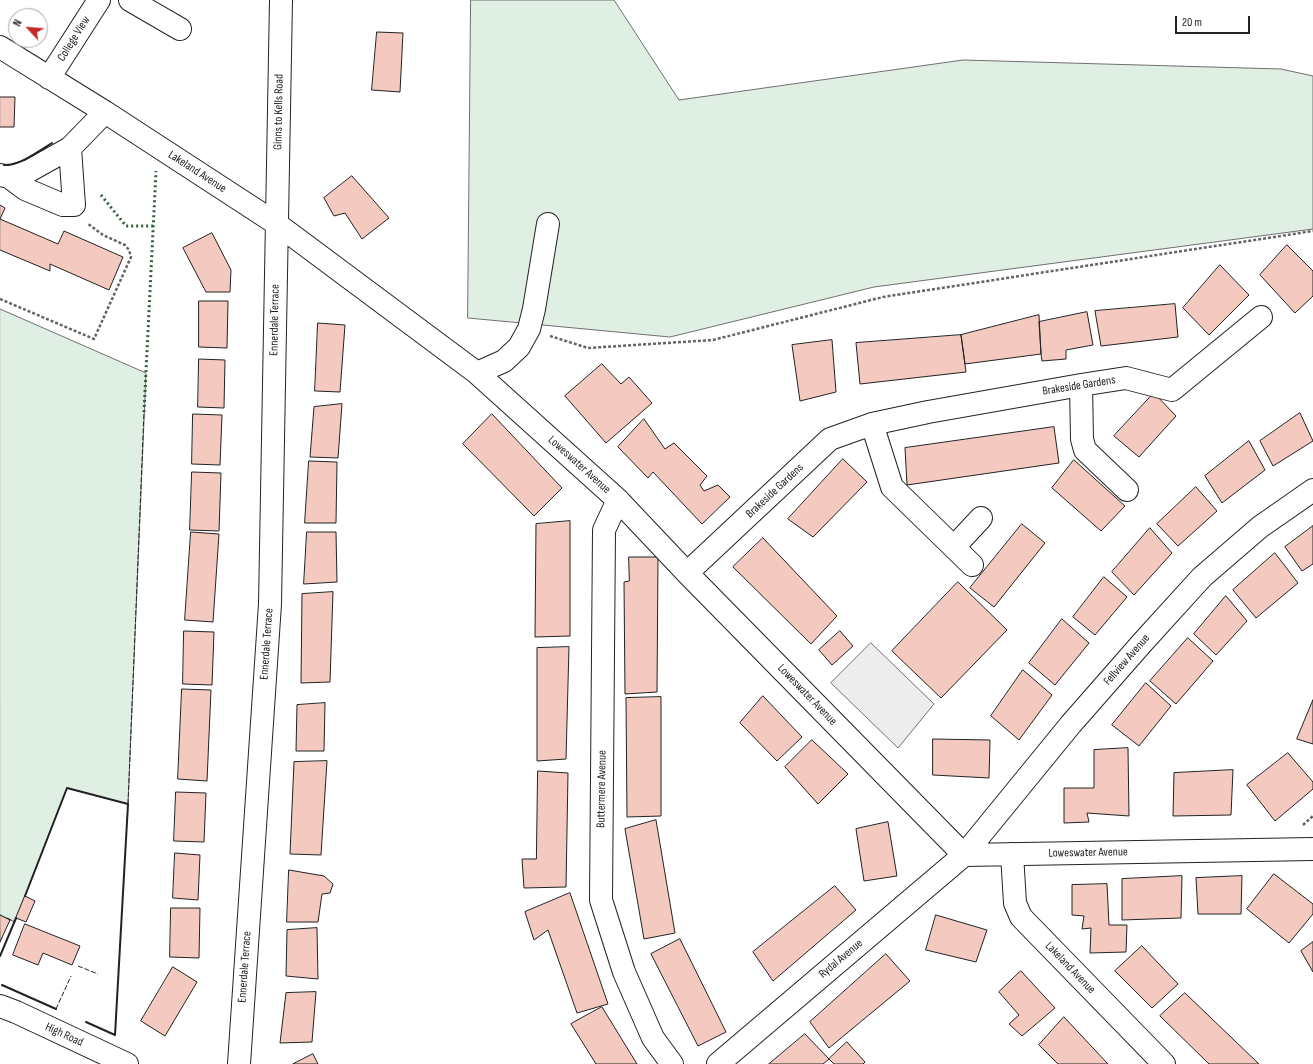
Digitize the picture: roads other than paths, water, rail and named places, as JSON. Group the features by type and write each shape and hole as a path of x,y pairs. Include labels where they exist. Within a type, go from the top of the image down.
{"street":[{"name":"College View","path":"49,78 98,0"},
{"path":"130,0 180,29"},
{"name":"Ginns to Kells Road","path":"277,224 281,0"},
{"name":"Lakeland Avenue","path":"0,47 105,112 277,224 389,306"},
{"path":"4,176 29,171 70,148 105,112"},
{"path":"4,176 25,189 63,206 74,205 70,148"},
{"name":"Ennerdale Terrace","path":"239,1064 270,604 277,224"},
{"path":"477,373 504,361 519,347 529,329 534,309 548,224"},
{"name":"Loweswater Avenue","path":"389,306 477,373 618,500 687,573 964,855 1313,849"},
{"name":"Brakeside Gardens","path":"687,573 830,439 872,424 928,412 1126,378 1172,390 1261,317"},
{"path":"1081,385 1082,439 1085,450 1127,490"},
{"path":"872,424 892,487 972,565"},
{"name":"Fellview Avenue","path":"964,855 1071,724 1202,577 1260,527 1313,490"},
{"name":"Buttermere Avenue","path":"618,500 604,530 601,900 624,972 653,1038 672,1064"},
{"path":"954,547 981,518"},
{"name":"Lakeland Avenue","path":"1012,854 1015,903 1021,917 1164,1064"},
{"name":"Rydal Avenue","path":"718,1064 964,855"},
{"name":"High Road","path":"0,1006 127,1064"}]}
